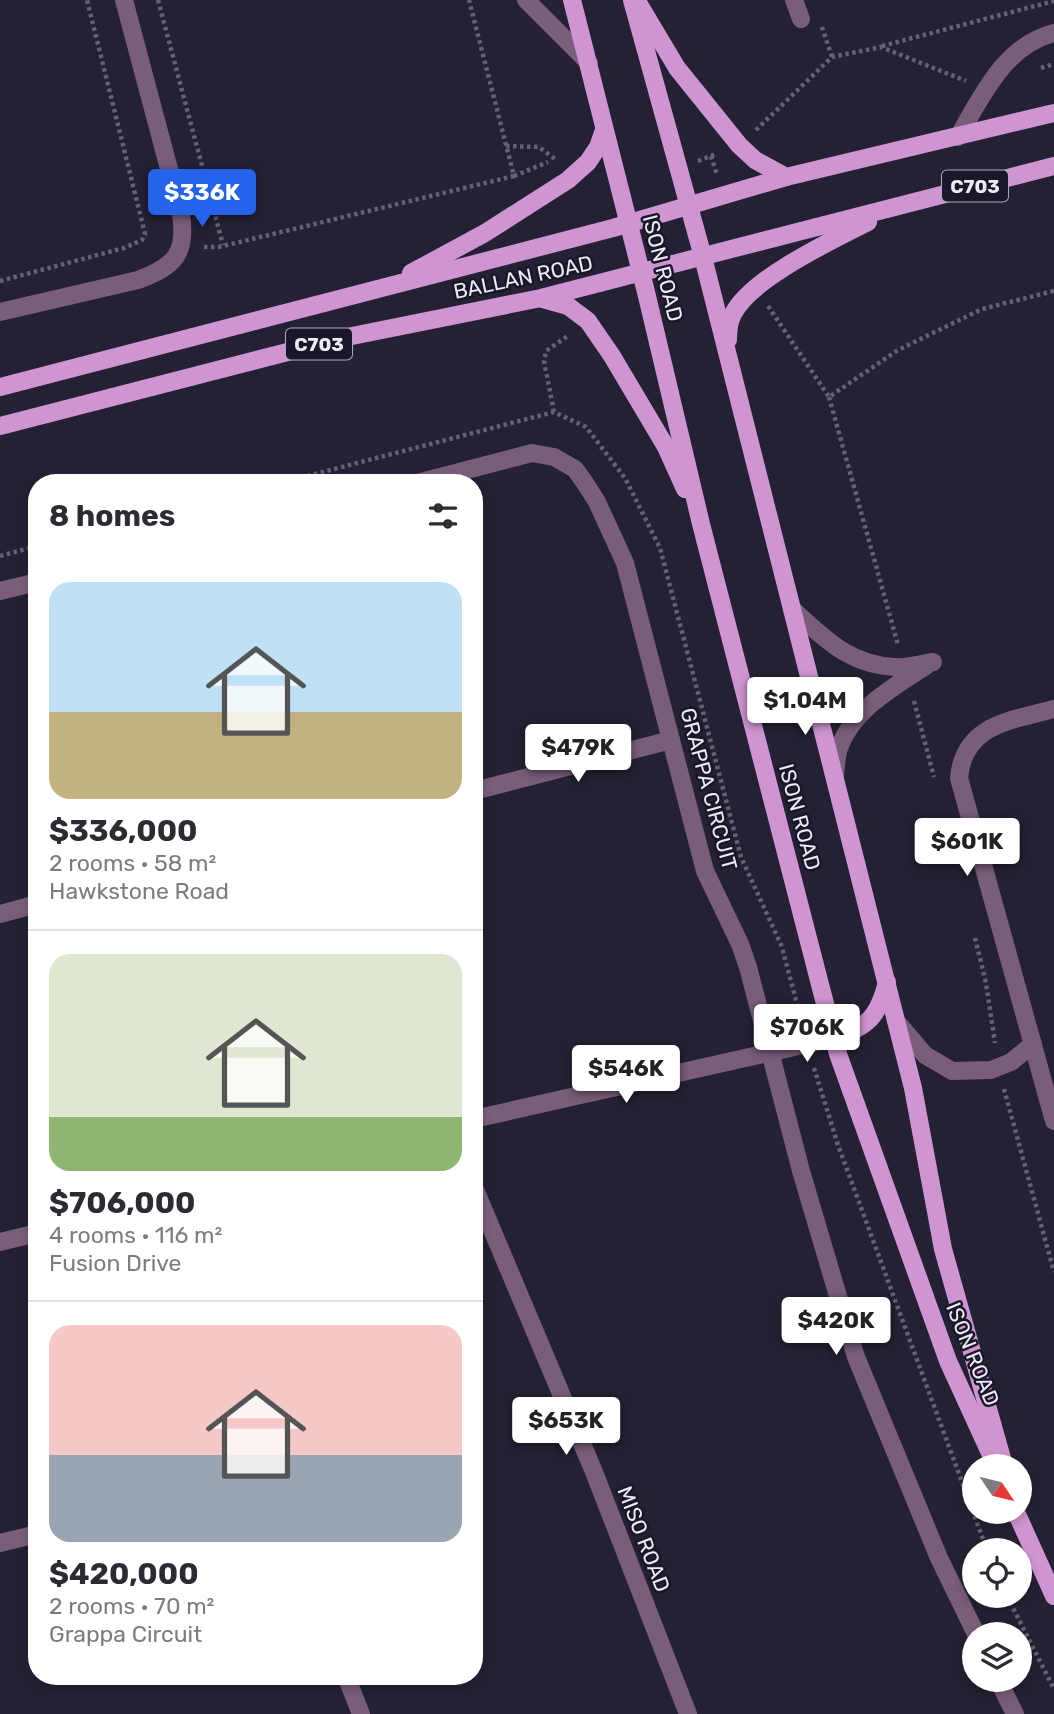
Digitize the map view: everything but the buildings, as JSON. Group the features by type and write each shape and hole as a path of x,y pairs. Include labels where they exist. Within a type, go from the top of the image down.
{"main road":[{"name":"ISON ROAD","path":"572,0 701,524 834,1038 948,1360 991,1454"},
{"name":"ISON ROAD","path":"634,0 703,257 914,1088 943,1250 1001,1454"},
{"path":"634,0 677,68 713,115 755,160 786,177"},
{"name":"BALLAN ROAD","path":"0,387 629,224 786,177 1054,113"},
{"path":"387,286 485,233 568,180 588,162 598,147 604,130"},
{"name":"BALLAN ROAD","path":"0,426 342,338 541,298 1054,166"},
{"path":"727,353 733,314 756,288 804,257 896,207"},
{"path":"541,298 568,306 588,321 666,447 701,524"},
{"path":"834,1038 858,1030 873,1017 882,1002 887,982"},
{"path":"1022,1524 1054,1596"}],"street":[{"path":"0,312 156,273 172,262 181,248 184,234 181,215 124,0"},
{"path":"526,0 589,63"},
{"path":"794,0 801,19"},
{"path":"958,137 988,85 1017,51 1036,38 1054,33"},
{"name":"GRAPPA CIRCUIT","path":"451,474 531,453 554,457 575,469 597,502 625,563 705,871 740,944 801,1171 856,1357 939,1558 970,1622"},
{"path":"0,591 28,584"},
{"path":"792,609 835,647 864,663 898,668 906,672 854,722 839,748 835,776"},
{"path":"1054,709 982,732 969,744 961,759 959,778 1033,1044 1047,1072 1054,1121"},
{"path":"483,789 671,740"},
{"path":"0,914 28,906"},
{"path":"896,1021 925,1055 952,1070 991,1070 1012,1062 1033,1044"},
{"path":"483,1117 834,1038"},
{"name":"MISO ROAD","path":"483,1208 594,1472 688,1714"},
{"path":"0,1242 28,1235"},
{"path":"0,1543 28,1536"},
{"path":"350,1685 361,1714"},
{"path":"1004,1692 1015,1714"}],"path":[{"path":"0,281 124,248 142,240 145,234 87,0"},
{"path":"158,0 223,245"},
{"path":"469,0 514,176"},
{"path":"764,124 832,57 881,47 1054,1"},
{"path":"881,47 972,84 988,85"},
{"path":"1041,68 1054,64"},
{"path":"506,146 539,146 555,159 568,180"},
{"path":"711,156 724,195"},
{"path":"181,248 223,245 514,176 555,159"},
{"path":"756,288 829,397 935,784"},
{"path":"829,397 898,350 982,309 1054,291"},
{"path":"554,412 544,361 546,351 588,321"},
{"path":"0,556 28,548"},
{"path":"973,929 986,984 998,1067 1054,1272"},
{"path":"1013,1608 1054,1689"}]}
